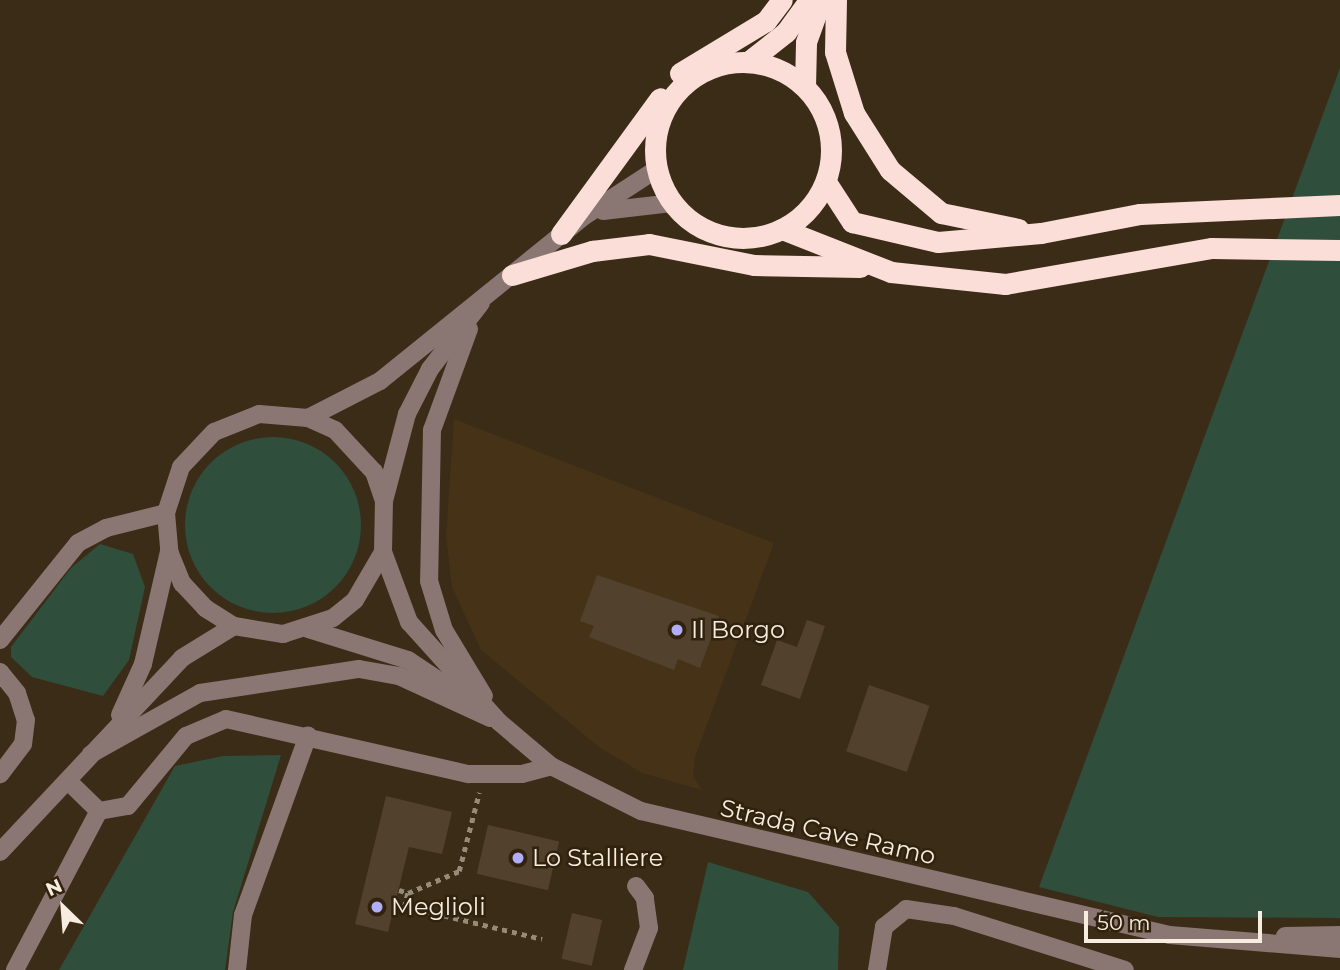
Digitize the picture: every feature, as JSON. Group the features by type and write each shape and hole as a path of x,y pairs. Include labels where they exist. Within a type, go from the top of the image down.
{"highway":[{"path":"561,234 674,78 766,21 782,0"},
{"path":"748,62 786,32 809,0"},
{"path":"805,87 806,42 821,0"},
{"path":"836,0 835,52 854,113 890,170 941,213 1041,233"},
{"path":"748,62 779,69 805,87 830,134 826,182 814,203 782,229 763,236 721,236 672,203 657,169 657,131 673,96 709,69 748,62"},
{"path":"826,182 852,222 938,242 1041,233 1140,214 1340,205"},
{"path":"782,229 872,267 932,280 1005,284 1212,248 1340,250"},
{"path":"512,275 592,251 649,244 754,265 872,267"}],"street":[{"path":"307,418 380,381 481,303 583,217 657,169"},
{"path":"583,217 623,204 672,203"},
{"path":"169,551 182,583 205,608 234,626 283,634 308,629 355,600 383,552 384,500 407,414 430,369 481,303"},
{"path":"481,303 443,386 432,430 429,581 444,629 499,722"},
{"path":"115,728 143,664 169,551 166,513 181,467 214,432 260,414 307,418 358,448 384,500"},
{"path":"0,640 78,543 106,528 166,513"},
{"name":"Strada Cave Ramo","path":"383,552 409,622 499,722"},
{"path":"0,852 182,658 234,626"},
{"name":"Strada Cave Ramo","path":"308,629 408,660 499,722 551,766 679,823 1170,935 1340,949"},
{"path":"92,754 200,693 359,669 399,676 499,722"},
{"path":"0,672 17,693 26,720 23,744 0,774"},
{"path":"99,811 128,806 169,753 204,724 226,719 483,775 551,766"},
{"path":"237,970 243,915 307,735"},
{"path":"68,781 99,811"},
{"path":"15,970 99,811"},
{"path":"633,970 649,928 647,905 636,886"},
{"path":"877,970 884,927 906,909 954,916 1125,970"},
{"name":"Strada Cave Ramo","path":"1170,935 1340,935"}],"path":[{"path":"399,890 408,892 459,871 483,775"},
{"path":"408,892 405,906 542,939"}],"shaded area":[{"path":"454,419 774,543 695,757 693,776 702,790 642,773 599,747 481,650 452,587 446,537"}],"green space":[{"path":"1340,68 1340,918 1158,917 1039,887"},
{"path":"273,437 307,444 335,463 354,491 361,525 354,559 335,587 307,606 273,613 239,606 211,587 192,559 185,525 192,491 211,463 239,444"},
{"path":"100,544 133,554 145,587 129,660 103,696 32,677 11,657 11,647 71,568"},
{"path":"281,755 233,912 225,970 59,970 175,766 223,756"},
{"path":"708,862 808,892 839,927 838,970 683,970"}],"building":[{"path":"597,575 719,616 700,668 678,659 674,670 589,637 594,626 580,621"},
{"path":"807,620 825,626 800,699 761,685 777,640 797,647"},
{"path":"869,685 930,706 907,772 846,751"},
{"path":"386,796 452,812 442,854 409,847 388,932 355,924"},
{"name":"Lo Stalliere","path":"488,825 559,841 548,890 477,874"},
{"path":"572,913 602,920 592,966 561,959"}],"place":[{"name":"Il Borgo","path":"677,630"},
{"name":"Lo Stalliere","path":"518,858"},
{"name":"Meglioli","path":"377,907"}]}
